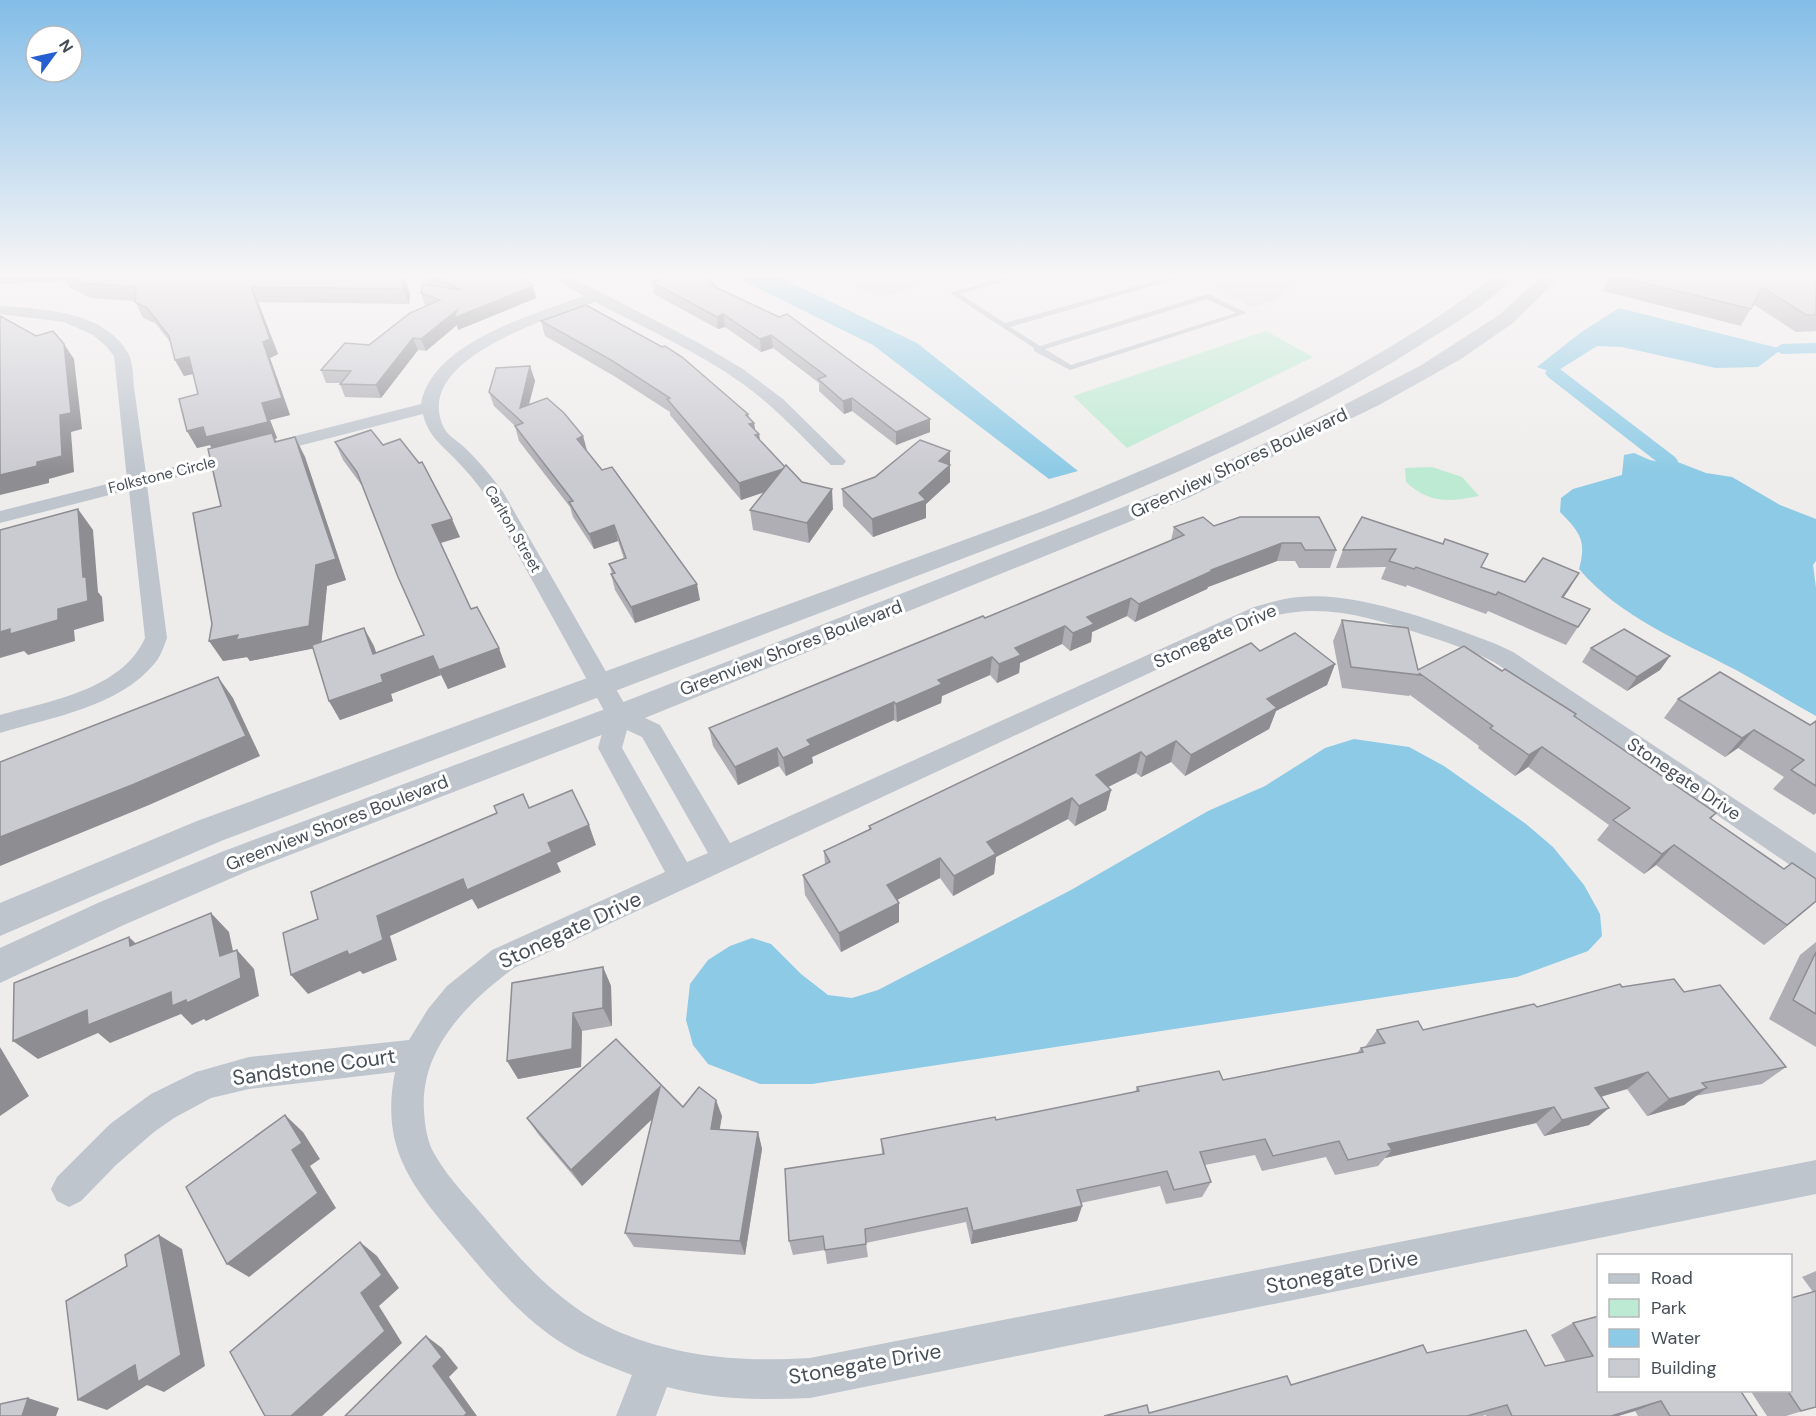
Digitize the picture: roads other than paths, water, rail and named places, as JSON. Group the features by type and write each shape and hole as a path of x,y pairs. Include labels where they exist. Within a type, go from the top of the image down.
{"street":[{"path":"0,724 116,685 147,661 154,648 156,638 126,379 122,356 112,342"},
{"path":"429,407 431,394 442,375 460,357 483,342"},
{"path":"684,342 737,372 790,415 837,461"},
{"name":"Greenview Shores Boulevard","path":"0,920 209,831 1052,516 1226,443 1364,372 1412,342"},
{"name":"Greenview Shores Boulevard","path":"0,966 113,913 236,861 619,716 1087,532 1261,456 1398,387 1461,352 1474,342"},
{"name":"Carlton Street","path":"429,407 434,426 443,439 480,474 493,492 619,716"},
{"name":"Folkstone Circle","path":"0,517 429,407"},
{"name":"Stonegate Drive","path":"1816,868 1505,658 1470,642 1366,609 1310,602 1284,605 1262,612 503,959 481,973 444,1010 417,1054 408,1086 406,1111 409,1135 417,1158 428,1176 503,1269 545,1308 596,1341 655,1366 711,1377 744,1380 810,1378 1816,1177"},
{"path":"682,878 610,748 619,716 651,731 725,858"},
{"name":"Sandstone Court","path":"69,1189 119,1137 146,1116 203,1086 231,1076 417,1054"},
{"path":"636,1416 655,1366"}],"lane":[{"path":"1027,342 1070,368 1152,342"},
{"path":"1037,349 1059,342"}],"water":[{"path":"867,342 917,343 1078,471 1049,479"},
{"path":"1569,342 1754,342 1782,349 1758,367 1716,368 1622,347 1597,346 1554,373 1537,367"},
{"path":"1634,453 1650,460 1659,462 1670,459 1706,473 1732,477 1780,505 1816,519 1816,561 1813,565 1816,588 1816,716 1633,615 1596,586 1579,569 1582,544 1573,525 1560,512 1561,498 1573,489 1622,475 1624,455"},
{"path":"1354,739 1409,747 1444,766 1526,824 1553,847 1584,885 1600,914 1602,936 1588,951 1517,977 812,1084 760,1084 708,1064 693,1045 686,1020 690,984 708,960 730,946 752,938 771,944 801,974 828,995 852,998 878,990 1071,890 1208,811 1265,786 1325,748"}],"waterway":[{"path":"1782,349 1816,348"},
{"path":"1554,373 1668,461"}]}
